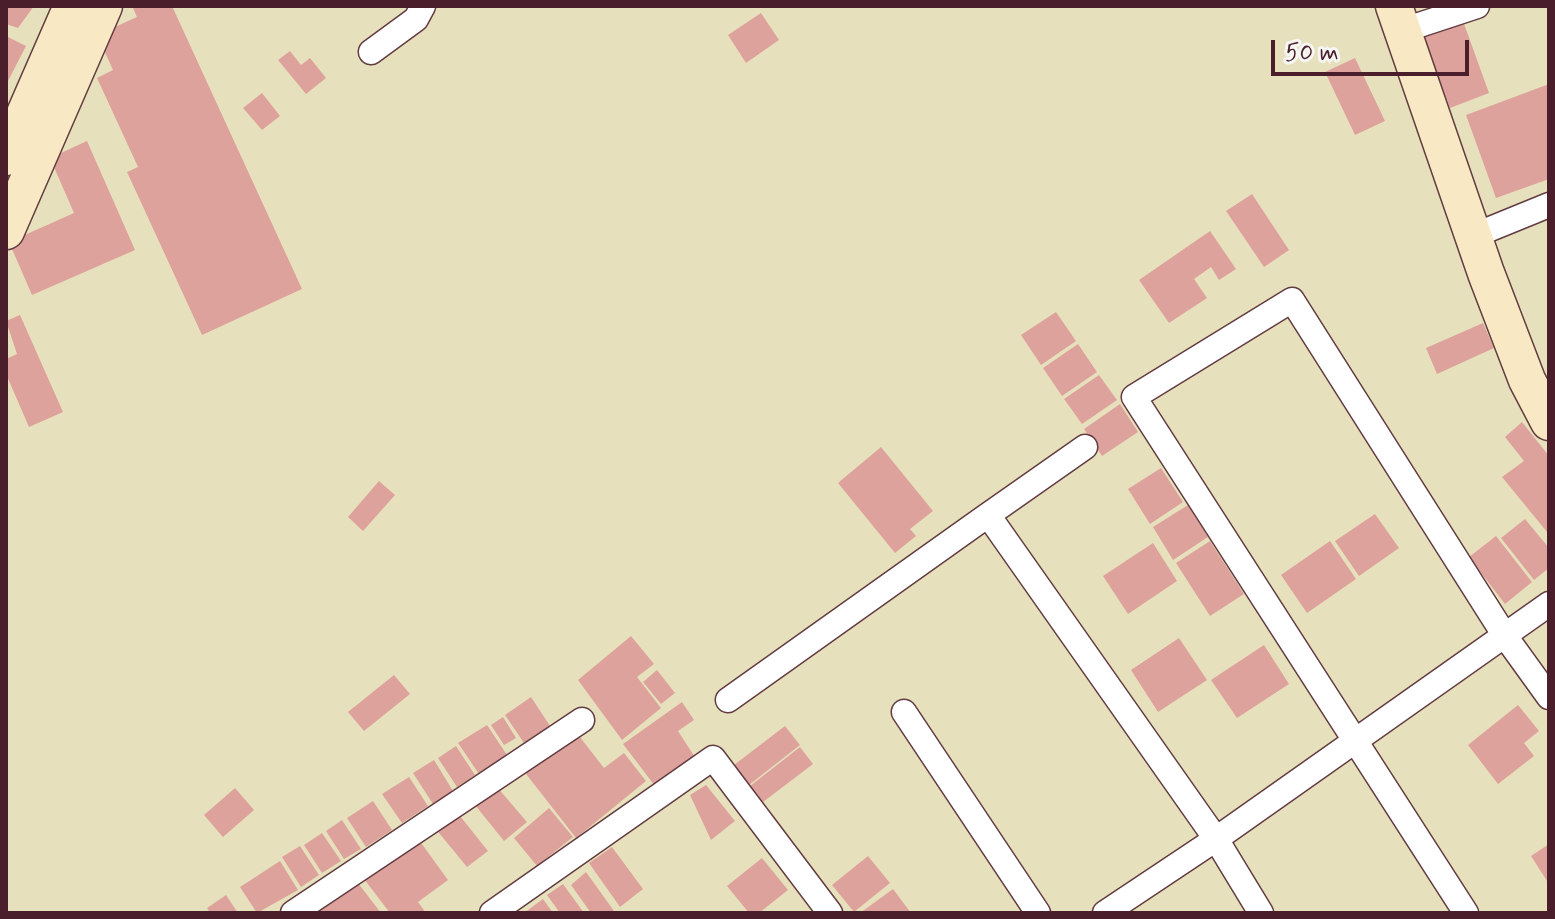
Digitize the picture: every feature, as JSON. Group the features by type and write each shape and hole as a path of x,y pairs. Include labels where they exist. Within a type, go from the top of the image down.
{"street":[{"path":"6,157 31,107 72,6"},
{"path":"6,231 31,107 104,6"},
{"path":"371,52 416,19 423,6"},
{"path":"1477,6 1399,18 1473,236 1527,380 1549,422"},
{"path":"1473,236 1549,205"},
{"path":"1466,913 1134,397 1292,300 1505,636 1549,697"},
{"path":"728,700 1085,447"},
{"path":"988,515 1216,839 1261,913"},
{"path":"1105,913 1216,839 1549,604"},
{"path":"904,712 1038,913"},
{"path":"293,913 582,720"},
{"path":"492,913 713,758 830,913"}],"building":[{"path":"6,6 34,6 18,28 6,24"},
{"path":"132,6 172,6 302,289 202,335 127,172 138,167 97,78 113,70 97,35 137,17"},
{"path":"761,13 779,40 746,63 728,35"},
{"path":"1463,21 1489,93 1450,108 1423,36"},
{"path":"6,36 26,46 6,85"},
{"path":"290,51 301,65 310,58 326,78 306,94 278,60"},
{"path":"1355,58 1385,121 1355,135 1325,72"},
{"path":"1549,84 1549,179 1496,198 1466,115"},
{"path":"262,93 280,116 262,130 243,108"},
{"path":"87,141 135,250 32,295 9,242 74,213 50,158"},
{"path":"1252,194 1289,250 1264,267 1226,211"},
{"path":"1210,231 1236,269 1219,280 1211,267 1194,279 1207,298 1169,323 1139,280"},
{"path":"1056,312 1076,341 1041,365 1021,335"},
{"path":"20,315 63,412 29,427 6,374 6,359 17,354 6,321"},
{"path":"1483,323 1494,348 1437,374 1426,348"},
{"path":"1078,344 1097,372 1062,396 1043,368"},
{"path":"1099,375 1117,400 1082,424 1064,399"},
{"path":"1120,404 1138,432 1102,456 1084,429"},
{"path":"1522,422 1549,456 1547,532 1502,477 1524,461 1505,437"},
{"path":"881,447 933,511 910,529 916,536 895,553 838,483"},
{"path":"1161,468 1183,502 1150,524 1128,489"},
{"path":"379,481 395,495 363,531 348,517"},
{"path":"1188,505 1208,537 1173,560 1153,527"},
{"path":"1375,514 1399,548 1359,576 1335,541"},
{"path":"1525,519 1549,548 1549,568 1534,580 1501,538"},
{"path":"1496,536 1532,582 1505,604 1469,557"},
{"path":"1210,541 1244,594 1210,616 1176,563"},
{"path":"1330,541 1356,579 1307,613 1281,575"},
{"path":"1153,543 1177,581 1128,614 1103,576"},
{"path":"631,636 654,664 637,677 661,708 622,740 578,680"},
{"path":"1179,638 1207,680 1158,712 1131,670"},
{"path":"1264,645 1289,684 1237,718 1211,680"},
{"path":"657,670 675,693 661,704 643,682"},
{"path":"394,675 410,694 364,731 348,712"},
{"path":"531,697 552,729 526,746 505,715"},
{"path":"682,702 694,720 678,731 698,762 658,790 623,744"},
{"path":"1518,705 1539,731 1524,743 1534,756 1498,784 1468,745"},
{"path":"503,717 516,738 504,745 491,725"},
{"path":"487,725 507,755 479,774 458,743"},
{"path":"785,726 800,745 749,785 734,765"},
{"path":"576,732 604,768 624,753 646,781 576,838 523,770"},
{"path":"456,746 475,775 457,787 438,758"},
{"path":"800,747 813,764 763,802 750,786"},
{"path":"434,760 453,791 433,804 413,773"},
{"path":"409,777 428,806 402,823 382,794"},
{"path":"706,785 735,821 711,840 690,795"},
{"path":"497,787 527,822 504,841 475,805"},
{"path":"235,788 254,810 223,837 204,815"},
{"path":"373,801 392,830 366,847 347,818"},
{"path":"549,808 573,837 537,866 514,838"},
{"path":"456,811 488,851 467,867 435,828"},
{"path":"342,820 361,849 344,859 326,831"},
{"path":"322,833 341,861 322,873 304,845"},
{"path":"419,840 448,880 418,902 426,913 390,913 364,879"},
{"path":"1549,844 1549,884 1531,856"},
{"path":"300,846 319,875 301,887 282,857"},
{"path":"612,847 643,889 620,907 589,863"},
{"path":"868,856 890,883 854,912 832,885"},
{"path":"762,858 788,890 759,913 749,913 727,886"},
{"path":"280,861 298,890 257,913 240,887"},
{"path":"586,872 614,911 611,913 591,913 571,885"},
{"path":"358,883 381,913 318,913 315,909"},
{"path":"563,884 584,913 560,913 547,895"},
{"path":"893,889 911,913 860,913"},
{"path":"226,895 238,913 210,913 207,908"},
{"path":"543,899 553,913 524,913"}]}
